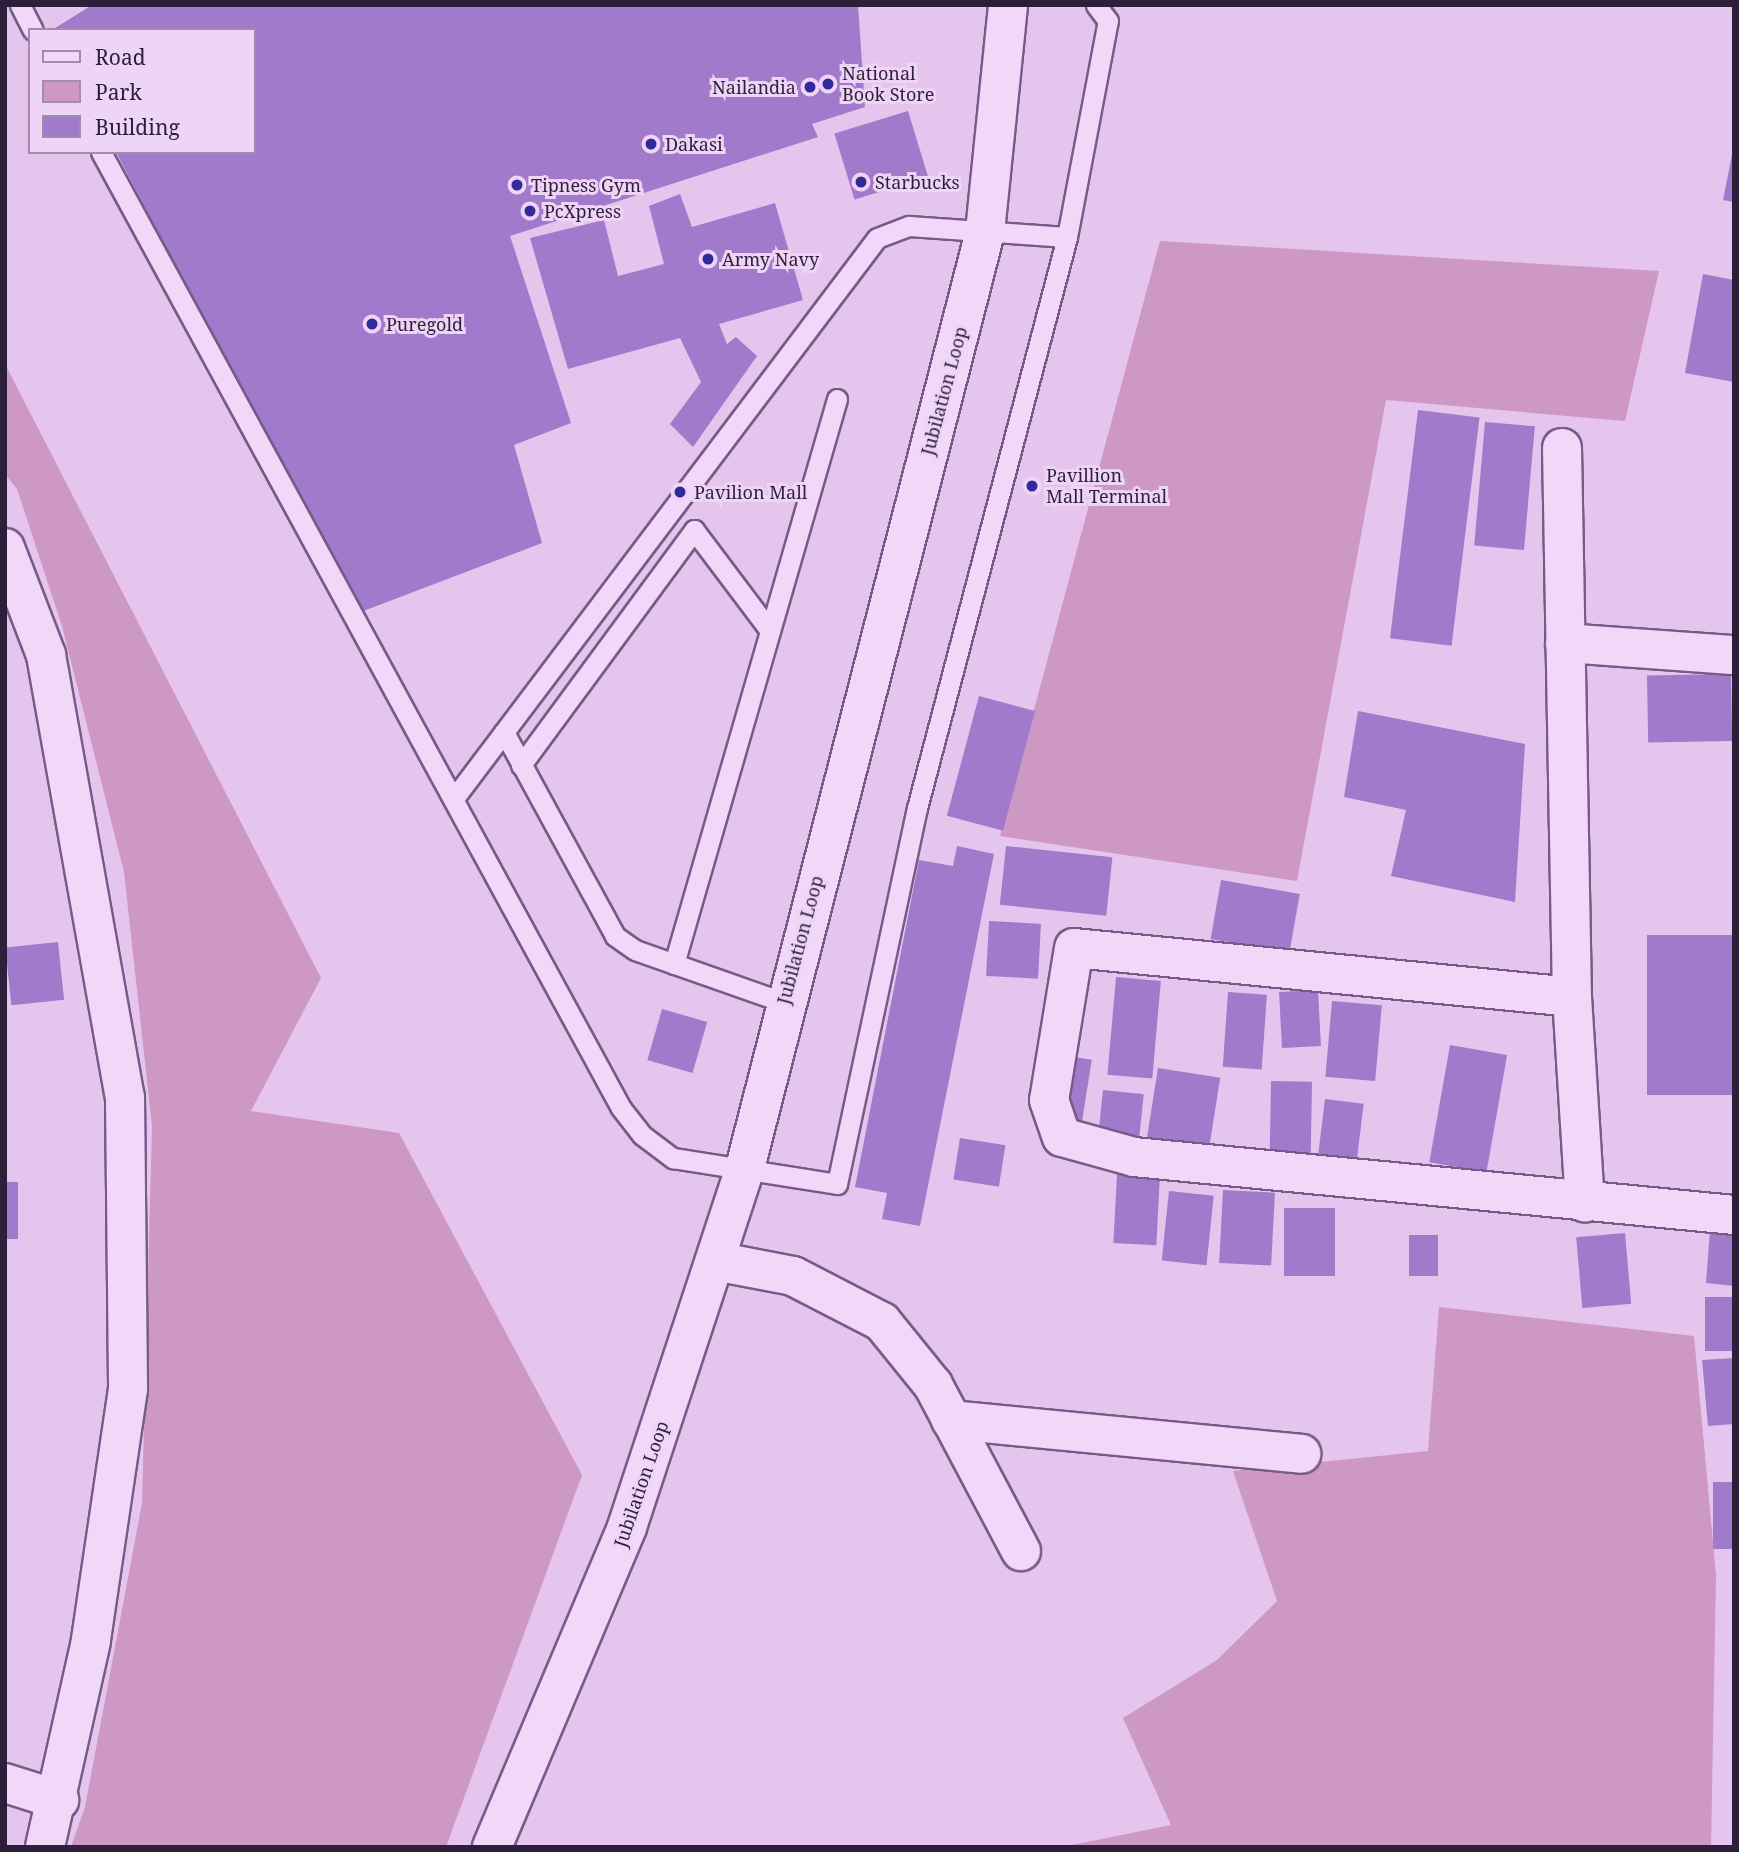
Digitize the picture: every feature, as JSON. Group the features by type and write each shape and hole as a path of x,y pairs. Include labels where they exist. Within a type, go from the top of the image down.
{"street":[{"name":"Jubilation Loop","path":"492,1847 627,1527 745,1168 783,1002 985,232 1008,5"},
{"path":"1562,448 1572,997 1584,1202"},
{"path":"5,548 46,655 125,1097 128,1389 59,1800 45,1847"},
{"path":"1565,643 1734,655"},
{"path":"1572,997 1074,948 1049,1100 1062,1137 1134,1157 1734,1215"},
{"path":"715,1261 793,1276 881,1322 933,1385 1021,1551"},
{"path":"951,1420 1301,1454"},
{"path":"5,1783 59,1800"}],"lane":[{"path":"20,5 32,28"},
{"path":"102,154 455,797 621,1108 642,1135 673,1157 837,1184 917,808 1067,237 1108,21 1096,5"},
{"path":"455,797 877,238 909,226 1067,237"},
{"path":"674,964 837,399"},
{"path":"521,765 694,530 770,631"},
{"path":"504,732 614,936 674,964 783,1002"}],"green space":[{"path":"1160,241 1659,271 1625,421 1386,400 1297,881 1000,836"},
{"path":"5,364 321,978 251,1111 399,1133 582,1475 446,1847 71,1847 85,1807 142,1503 152,1126 124,872 62,626 17,489 5,474"},
{"path":"1439,1307 1694,1336 1716,1575 1711,1847 1062,1847 1171,1825 1123,1718 1217,1660 1277,1601 1233,1471 1428,1451"}],"building":[{"name":"Puregold","path":"92,5 858,5 865,107 812,124 818,137 510,236 571,423 514,445 542,543 358,613 117,154 256,154 256,28 55,28"},
{"path":"908,111 928,177 855,199 834,134"},
{"path":"1734,145 1734,202 1723,200"},
{"path":"680,194 692,227 775,203 803,300 719,324 727,344 736,337 757,356 693,447 670,424 701,382 680,338 568,369 530,238 604,220 618,276 664,264 649,206"},
{"path":"1703,274 1734,280 1734,382 1685,373"},
{"path":"1418,410 1480,418 1452,646 1390,638"},
{"path":"1485,422 1535,426 1524,550 1474,546"},
{"path":"1731,674 1732,741 1648,742 1647,675"},
{"path":"979,696 1035,711 1003,831 947,816"},
{"path":"1358,711 1525,744 1515,902 1391,876 1406,810 1344,797"},
{"path":"957,846 994,854 920,1226 882,1219 887,1193 855,1187 919,860 953,866"},
{"path":"1006,846 1112,857 1106,916 1000,905"},
{"path":"1221,880 1300,894 1289,953 1211,939"},
{"path":"989,921 1041,924 1038,979 986,976"},
{"path":"1647,935 1734,935 1734,1095 1647,1095"},
{"path":"58,942 64,1000 11,1005 5,948"},
{"path":"1116,977 1161,981 1152,1079 1107,1075"},
{"path":"1318,990 1321,1046 1282,1048 1279,992"},
{"path":"1228,992 1267,995 1262,1070 1223,1067"},
{"path":"1332,1001 1382,1005 1375,1081 1325,1077"},
{"path":"662,1009 707,1022 693,1073 647,1060"},
{"path":"1450,1045 1507,1055 1486,1172 1429,1162"},
{"path":"1074,1057 1092,1060 1081,1128 1063,1125"},
{"path":"1158,1068 1220,1078 1207,1163 1145,1153"},
{"path":"1271,1081 1312,1082 1311,1155 1270,1154"},
{"path":"1103,1090 1144,1094 1138,1146 1098,1142"},
{"path":"1325,1099 1364,1104 1356,1168 1317,1164"},
{"path":"960,1138 1005,1145 999,1187 953,1179"},
{"path":"1117,1174 1160,1176 1156,1245 1113,1243"},
{"path":"5,1182 18,1182 18,1239 5,1239"},
{"path":"1223,1190 1275,1193 1271,1266 1219,1263"},
{"path":"1169,1191 1214,1196 1206,1265 1162,1261"},
{"path":"1284,1208 1335,1208 1335,1276 1284,1276"},
{"path":"1710,1230 1734,1231 1734,1286 1706,1283"},
{"path":"1625,1233 1631,1304 1582,1308 1576,1237"},
{"path":"1409,1235 1438,1235 1438,1276 1409,1276"},
{"path":"1705,1297 1734,1297 1734,1351 1705,1351"},
{"path":"1734,1358 1734,1424 1708,1426 1702,1360"},
{"path":"1713,1482 1734,1482 1734,1549 1713,1549"}],"place":[{"name":"National Book Store","path":"828,84"},
{"name":"Nailandia","path":"810,87"},
{"name":"Dakasi","path":"651,144"},
{"name":"Starbucks","path":"861,182"},
{"name":"Tipness Gym","path":"517,185"},
{"name":"PcXpress","path":"530,211"},
{"name":"Army Navy","path":"708,259"},
{"name":"Puregold","path":"372,324"},
{"name":"Pavillion Mall Terminal","path":"1032,486"},
{"name":"Pavilion Mall","path":"680,492"}]}
